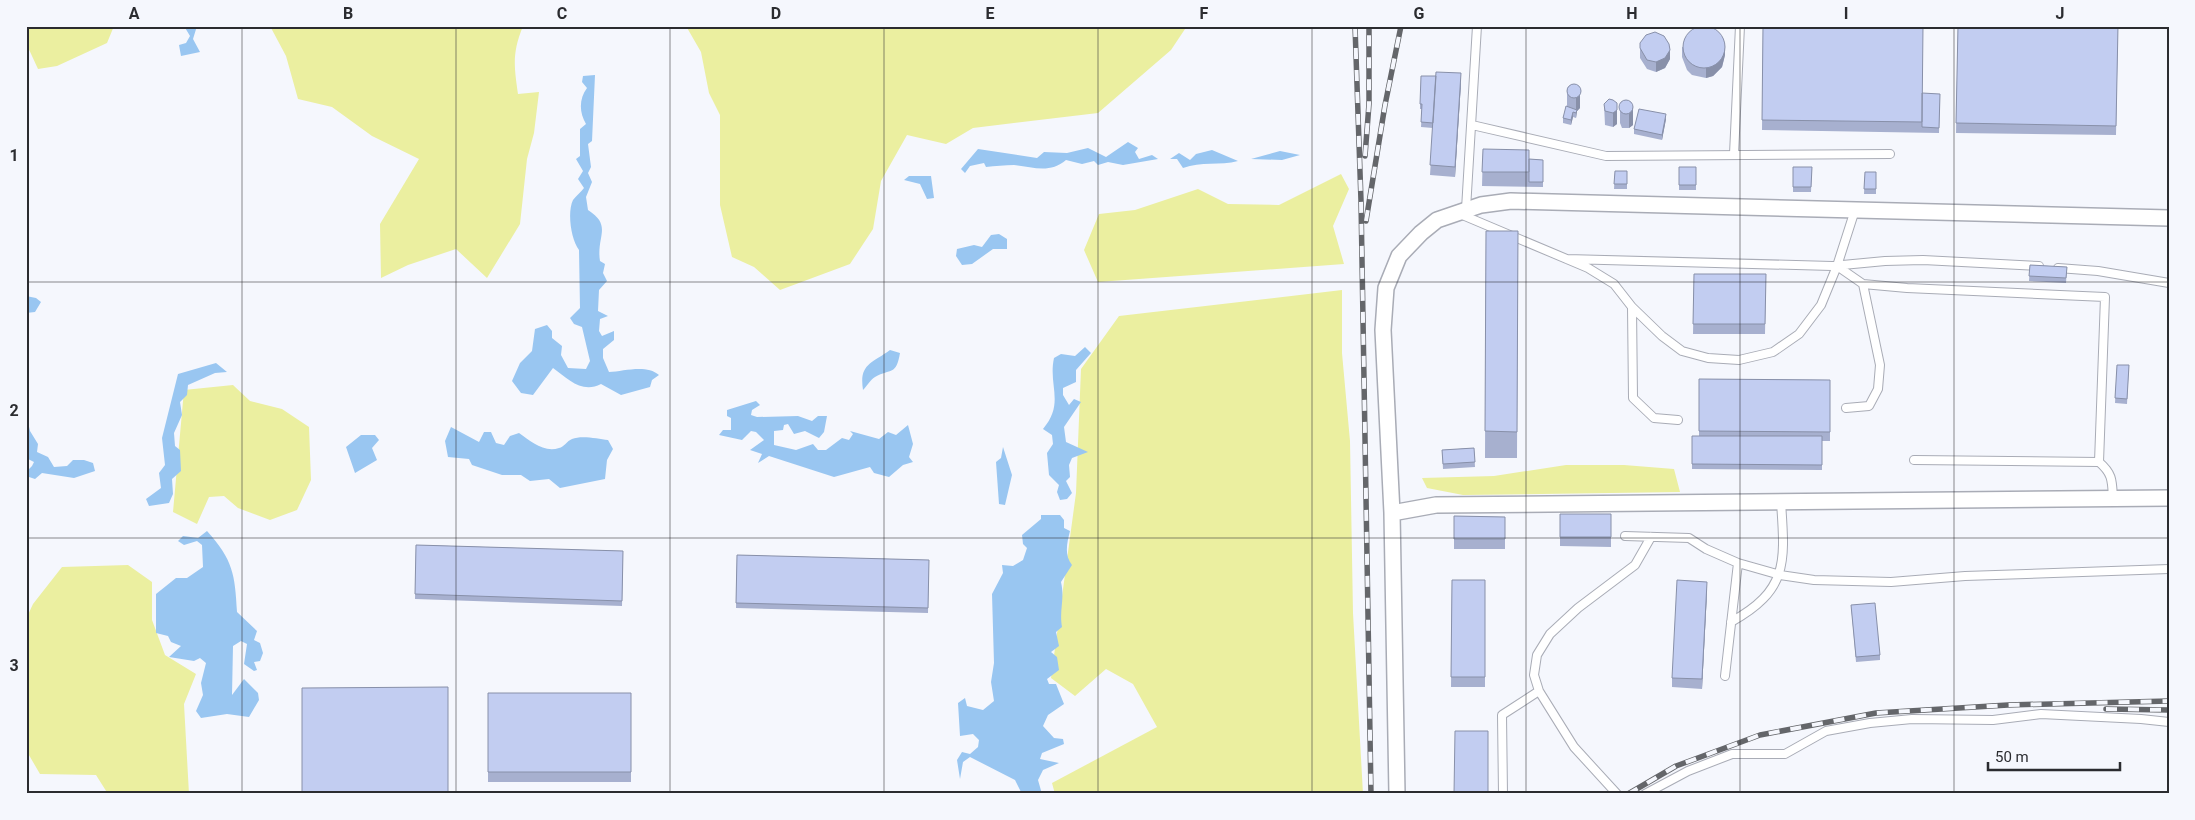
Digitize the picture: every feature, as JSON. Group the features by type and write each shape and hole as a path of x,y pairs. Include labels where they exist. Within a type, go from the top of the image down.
{"street":[{"path":"1397,794 1392,513 1383,330 1386,288 1399,256 1421,233 1437,220 1461,211 1511,201 2169,218"},
{"path":"1392,513 1436,506 2169,498"}],"lane":[{"path":"1477,26 1472,125 1461,211 1588,268 1614,284 1632,307 1662,336 1682,351 1708,358 1740,360 1773,352 1799,334 1821,305 1837,266 1856,210"},
{"path":"1734,154 1740,26"},
{"path":"1472,125 1606,156 1890,154"},
{"path":"1567,259 1837,266 1885,261 1923,260 2043,266"},
{"path":"1837,266 1862,284 1907,288 2105,297 2099,462"},
{"path":"2052,267 2098,271 2169,283"},
{"path":"1846,408 1869,406 1878,389 1880,365 1862,284"},
{"path":"1632,307 1633,398 1654,418 1678,420"},
{"path":"1914,460 2099,462 2110,471 2113,499"},
{"path":"1731,622 1751,611 1769,594 1780,575 1783,539 1781,502"},
{"path":"1625,536 1689,538 1706,549 1738,563 1780,575 1814,580 1891,582 1965,576 2169,569"},
{"path":"1617,794 1574,746 1539,692 1534,675 1537,655 1550,634 1578,608 1635,565 1651,537"},
{"path":"1725,676 1738,563"},
{"path":"1503,794 1502,715 1539,692"},
{"path":"1645,794 1688,771 1732,754 1785,754 1826,731 1870,723 1912,719 1993,720 2041,714 2169,722"}],"green space":[{"path":"26,26 114,26 107,43 57,66 38,69 26,43"},
{"path":"270,26 523,26 517,44 516,75 518,94 539,92 534,133 527,159 520,224 487,278 456,249 408,265 381,278 380,224 419,159 372,136 332,107 298,99 286,56"},
{"path":"686,26 1187,26 1171,50 1098,113 973,128 946,144 907,135 881,181 873,229 850,264 780,290 754,267 732,257 720,205 720,115 709,93 701,52"},
{"path":"1341,174 1349,189 1333,226 1344,264 1098,282 1084,250 1099,214 1135,210 1198,189 1228,204 1279,205"},
{"path":"1342,290 1342,353 1350,441 1353,613 1363,794 1055,794 1052,783 1157,727 1133,684 1106,669 1075,696 1051,678 1076,493 1081,369 1119,316"},
{"path":"233,385 250,401 282,409 309,427 311,480 297,510 270,520 238,508 224,496 209,497 197,524 173,512 184,390"},
{"path":"1566,465 1624,465 1674,469 1680,492 1463,495 1427,488 1422,478 1494,476"},
{"path":"128,565 152,582 152,620 165,655 196,674 184,704 189,794 108,794 96,775 40,774 26,750 26,619 33,604 62,567"}],"water":[{"path":"184,26 197,26 193,39 200,52 181,56 179,45 186,43 190,36"},
{"path":"595,75 592,141 588,144 591,167 588,173 592,182 586,197 588,210 596,216 602,227 599,252 600,261 605,264 603,273 607,281 599,290 598,311 608,316 600,319 599,331 602,336 614,331 614,340 603,349 603,358 609,372 642,369 659,375 652,380 650,387 621,395 601,384 594,387 581,386 570,381 553,368 533,395 521,393 512,381 520,363 532,351 535,329 547,325 552,331 552,338 562,346 561,355 568,368 586,369 590,361 582,327 574,324 570,318 580,308 579,250 574,240 570,211 573,200 584,188 578,179 583,171 576,159 580,156 580,129 586,124 581,110 582,97 587,88 582,82 583,76"},
{"path":"1128,142 1138,148 1135,152 1139,159 1152,155 1158,159 1123,165 1108,162 1098,165 1094,161 1082,164 1066,160 1054,167 1048,168 1014,165 986,167 984,163 970,166 965,173 961,169 978,149 1037,158 1044,152 1067,153 1088,148 1106,157"},
{"path":"1212,150 1238,161 1183,168 1177,159 1170,159 1179,153 1190,160 1196,154"},
{"path":"1280,151 1300,155 1282,160 1251,159"},
{"path":"909,176 931,176 934,198 927,199 920,184 904,180"},
{"path":"999,234 1007,239 1007,249 993,249 972,264 962,265 956,256 957,249 974,245 982,247 991,235"},
{"path":"26,296 36,298 41,302 35,312 26,313"},
{"path":"1085,347 1091,353 1076,370 1076,382 1063,388 1063,395 1069,405 1074,399 1081,402 1064,427 1066,442 1088,452 1072,458 1069,465 1070,477 1066,481 1072,493 1067,499 1060,500 1057,492 1059,485 1049,475 1047,453 1053,444 1052,435 1043,429 1050,420 1055,402 1054,358 1061,354 1075,356"},
{"path":"890,350 900,353 895,368 875,377 863,390 862,381 865,370 872,362"},
{"path":"216,363 227,372 215,373 188,385 187,395 180,402 182,415 174,433 175,446 180,450 181,471 172,479 173,494 169,503 149,506 146,499 161,488 159,473 165,465 162,438 178,374"},
{"path":"756,401 760,405 752,410 751,415 757,417 798,416 812,421 818,416 827,416 824,432 819,438 805,431 794,434 788,424 784,425 783,430 774,431 774,445 796,450 813,444 818,450 826,450 842,438 849,440 853,434 850,431 879,439 888,432 896,435 908,425 913,444 909,457 913,462 903,465 889,477 874,473 870,467 834,477 769,456 758,463 762,454 750,450 764,440 756,432 751,431 742,440 719,435 723,430 731,430 731,418 727,416 727,410"},
{"path":"26,414 30,431 38,444 37,452 48,457 54,467 67,466 73,460 84,460 93,463 95,471 74,478 42,473 35,479 26,476 26,472 34,462 26,458"},
{"path":"451,427 479,442 484,432 491,432 496,443 504,445 510,436 519,433 543,448 548,449 559,448 572,439 585,437 608,440 613,449 607,460 605,479 560,488 549,479 530,481 521,475 502,475 472,465 469,459 448,457 445,441"},
{"path":"361,435 375,435 379,440 372,448 377,460 355,473 346,447"},
{"path":"1003,447 1012,475 1005,505 999,504 996,462 1001,458"},
{"path":"1041,515 1060,515 1064,520 1064,528 1070,531 1067,553 1072,565 1061,582 1062,627 1056,632 1059,646 1051,652 1057,657 1059,670 1047,679 1049,684 1056,684 1064,704 1048,715 1043,726 1054,738 1063,739 1064,744 1042,753 1040,759 1059,763 1043,770 1038,780 1042,794 1022,794 1015,780 970,757 963,762 960,779 957,760 962,752 970,754 978,747 979,740 973,734 960,736 958,703 965,698 967,706 983,710 994,701 991,682 994,663 992,594 1003,573 1002,565 1013,566 1023,560 1027,548 1023,544 1022,535 1041,519"},
{"path":"207,531 216,541 231,568 237,612 257,631 254,640 260,643 263,653 260,661 254,662 257,670 254,671 244,664 247,644 241,641 233,646 232,695 244,679 258,693 259,700 249,717 227,714 201,718 196,711 203,695 201,683 206,663 200,658 194,661 169,657 181,646 171,642 168,636 156,633 156,594 176,578 187,578 203,567 202,545 197,541 184,545 178,541 183,536 198,538"}],"building":[{"path":"1704,26 1719,32 1725,47 1719,62 1704,68 1689,62 1683,47 1689,32"},
{"path":"1763,26 1923,26 1922,122 1762,120"},
{"path":"1958,26 2118,26 2116,126 1956,123"},
{"path":"1655,32 1664,36 1670,50 1665,58 1656,62 1647,60 1640,48 1640,43 1646,35"},
{"path":"1436,72 1461,73 1455,167 1430,165"},
{"path":"1421,76 1436,76 1433,123 1421,122"},
{"path":"1574,84 1579,86 1581,91 1579,96 1574,98 1569,96 1567,91 1569,86"},
{"path":"1922,93 1940,94 1939,128 1922,127"},
{"path":"1609,99 1617,103 1617,110 1613,113 1605,111 1604,104"},
{"path":"1626,100 1631,102 1633,107 1631,112 1626,114 1621,112 1619,107 1621,102"},
{"path":"1566,106 1577,110 1576,113 1573,112 1571,120 1563,118"},
{"path":"1639,109 1666,114 1662,135 1634,129"},
{"path":"1483,149 1529,150 1529,172 1482,172"},
{"path":"1529,159 1543,160 1543,182 1529,182"},
{"path":"1679,167 1696,167 1696,185 1679,185"},
{"path":"1793,167 1812,167 1811,187 1793,187"},
{"path":"1615,171 1627,171 1627,184 1614,184"},
{"path":"1865,172 1876,172 1876,189 1864,189"},
{"path":"1486,231 1518,231 1517,432 1485,431"},
{"path":"2030,265 2067,267 2066,278 2029,276"},
{"path":"1694,274 1766,274 1765,324 1693,324"},
{"path":"2117,365 2129,365 2127,399 2115,398"},
{"path":"1699,379 1830,380 1830,432 1699,431"},
{"path":"1692,436 1822,436 1822,465 1692,464"},
{"path":"1474,448 1475,462 1443,464 1442,450"},
{"path":"1560,514 1611,514 1611,537 1560,537"},
{"path":"1454,516 1505,517 1505,539 1454,539"},
{"path":"416,545 623,551 622,601 415,594"},
{"path":"737,555 929,560 928,608 736,603"},
{"path":"1452,580 1485,580 1485,677 1451,677"},
{"path":"1677,580 1707,582 1702,679 1672,678"},
{"path":"1875,603 1880,655 1856,657 1851,605"},
{"path":"448,687 448,794 302,794 302,688"},
{"path":"488,693 631,693 631,772 488,772"},
{"path":"1455,731 1488,731 1488,794 1454,794"}],"railway":[{"path":"1355,26 1361,201 1371,794"},
{"path":"1365,156 1369,104 1369,26"},
{"path":"1366,221 1385,105 1401,26"},
{"path":"1628,794 1676,766 1760,735 1876,713 2008,705 2169,701"},
{"path":"2106,709 2169,710"}]}
